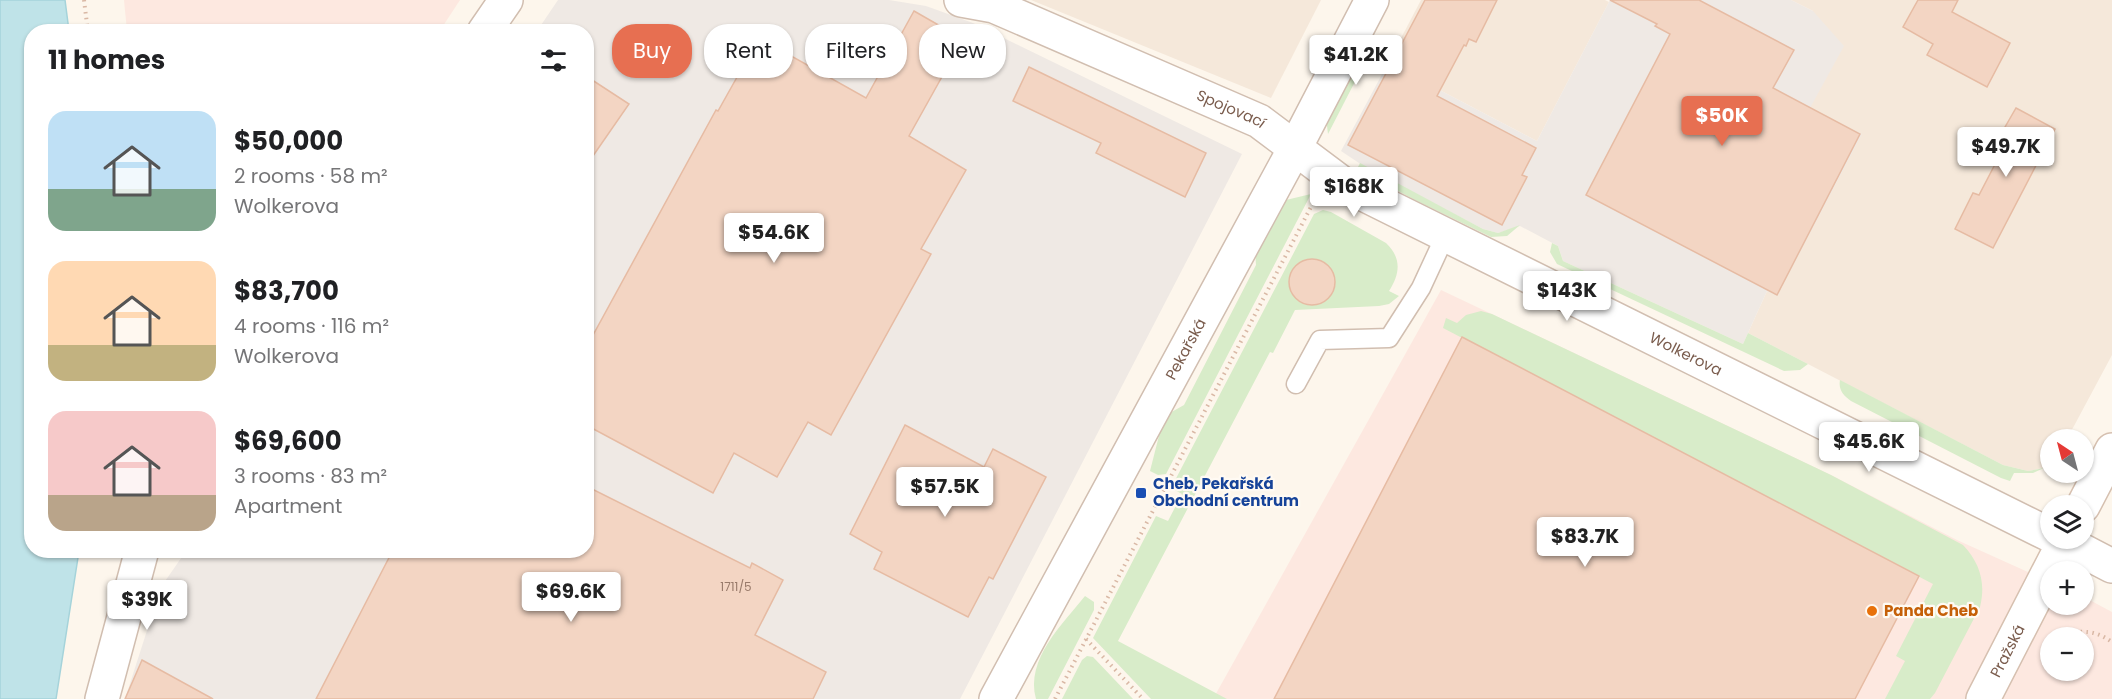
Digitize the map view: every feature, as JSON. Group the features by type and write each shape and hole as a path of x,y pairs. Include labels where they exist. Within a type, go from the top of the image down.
{"street":[{"path":"490,24 506,0"},
{"name":"Spojovací","path":"961,0 994,6 1259,121 1295,148"},
{"name":"Pekařská","path":"996,699 1295,148 1372,0"},
{"name":"Wolkerova","path":"1295,148 1344,184 2040,528"},
{"path":"2089,495 2112,450"},
{"name":"Pražská","path":"1983,699 2055,549"},
{"name":"Wolkerova","path":"2080,549 2112,567"},
{"path":"102,699 140,558"}],"lane":[{"path":"1296,384 1320,340 1389,338 1422,288 1446,234"}],"path":[{"path":"84,0 87,24"},
{"path":"1055,699 1329,173"},
{"path":"2094,633 2112,642"},
{"path":"1086,639 1143,699"}],"shaded area":[{"path":"124,0 460,0 444,24 126,24"},
{"path":"558,0 889,0 926,6 975,24 919,24 919,78 1006,78 1006,39 1242,154 960,699 125,699 161,587 181,558 594,558 594,24 542,24"},
{"path":"1031,0 1321,0 1271,98"},
{"path":"1421,0 1605,0 1609,2 1537,141 1388,63"},
{"path":"1610,0 1791,0 1813,11 1844,46 1810,108 1862,134 1777,296 1767,291 1743,344 1563,261 1558,246 1520,226 1498,233 1483,229 1365,167 1341,151 1388,63 1537,141"},
{"path":"1791,0 2112,0 2112,355 2072,429 2040,429 2040,469 2028,471 2003,465 1748,333 1767,291 1777,295 1861,134 1810,108 1813,11"},
{"path":"1441,290 1831,475 1957,540 2040,577 2040,615 2094,615 2094,602 2112,612 2112,699 1213,699"}],"green space":[{"path":"1362,68 1328,134 1326,118 1346,79"},
{"path":"1360,163 1483,229 1498,233 1520,225 1507,236 1491,237 1357,169"},
{"path":"1311,194 1166,474 1158,475 1150,471 1163,420 1168,414 1184,405 1256,265 1255,249 1286,200"},
{"path":"1323,210 1331,212 1386,243 1395,254 1398,266 1389,291 1399,296 1389,304 1379,306 1295,310 1273,353 1270,352 1118,641 1227,699 1151,699 1093,638 1156,516 1168,521 1182,494 1171,488 1314,214"},
{"path":"1552,243 1558,246 1563,261 1743,344 1748,333 1808,364 1800,370 1784,371 1557,264 1550,252"},
{"path":"1481,311 1492,314 1831,475 1963,545 1974,559 1980,574 1982,598 1980,607 1930,699 1885,699 1905,661 1896,656 1933,584 1443,328 1446,318 1457,323 1466,315"},
{"path":"1840,380 2003,465 2028,471 2040,470 2033,473 2014,473 2010,481 2001,478 1851,401 1840,387"},
{"path":"1085,596 1094,602 1094,610 1048,699 1036,699 1034,684 1041,656 1057,630"},
{"path":"1087,656 1093,657 1133,699 1062,699 1082,660"}],"water":[{"path":"0,0 65,0 68,24 24,24 24,558 78,558 56,699 0,699"}],"building":[{"path":"1425,0 1497,0 1476,42 1469,39 1466,46 1464,45 1437,96 1536,148 1522,175 1527,177 1502,225 1348,145"},
{"path":"1610,0 1699,0 1794,50 1773,88 1860,134 1777,295 1586,195 1670,34 1655,26 1657,24"},
{"path":"1918,0 1958,0 1952,12 2010,43 1987,87 1927,55 1933,44 1903,27"},
{"path":"914,11 937,24 919,24 919,78 941,78 909,136 966,170 921,249 931,254 831,435 808,422 777,477 734,453 713,493 594,429 594,333 716,110 718,111 737,78 793,78 793,57 805,64 805,78 830,78 866,98 877,78 907,78 907,24"},
{"path":"1029,67 1206,153 1185,197 1096,153 1101,143 1013,101"},
{"path":"594,81 629,104 594,154"},
{"path":"2016,108 2055,129 1993,248 1955,229 1973,193 1979,195 2005,145 1997,141"},
{"path":"1312,259 1328,266 1335,282 1328,298 1312,305 1296,298 1289,282 1296,266"},
{"path":"1462,337 1919,576 1855,699 1274,699"},
{"path":"905,425 984,467 993,449 1046,477 993,579 989,577 968,617 874,569 882,552 850,534"},
{"path":"594,490 750,568 752,563 783,580 755,635 826,672 813,699 316,699 389,558 594,558"},
{"path":"142,660 213,699 125,699"}],"place":[{"name":"Cheb, Pekařská Obchodní centrum","path":"1141,493"},
{"name":"Panda Cheb","path":"1872,611"}]}
